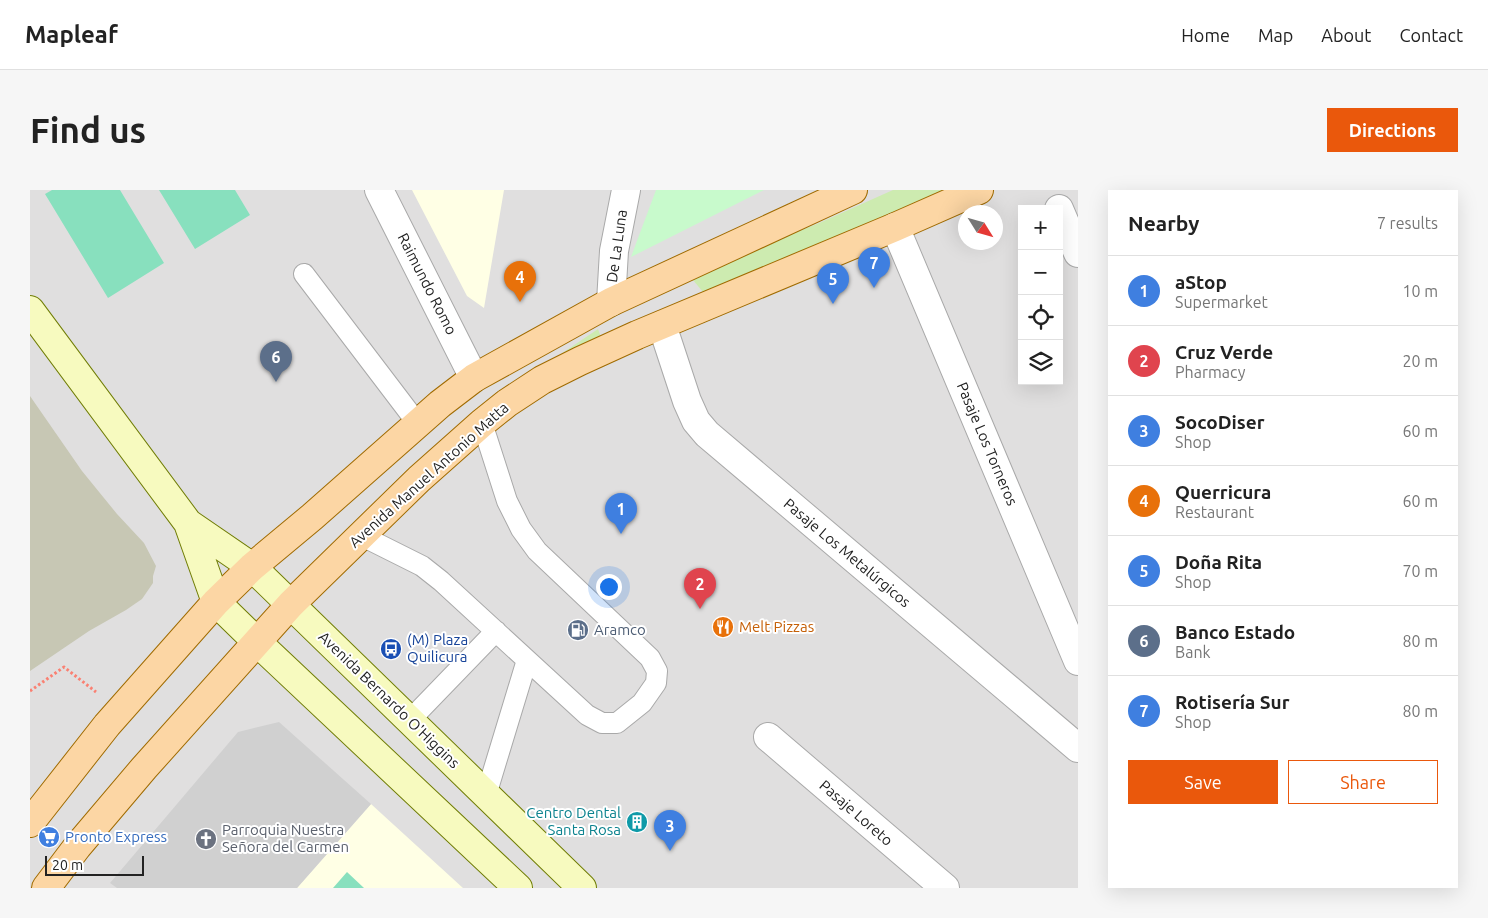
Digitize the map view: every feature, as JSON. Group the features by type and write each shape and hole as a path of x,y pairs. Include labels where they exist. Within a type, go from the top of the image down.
{"main road":[{"path":"30,823 101,733 216,602 252,567 312,517 440,404 474,378 611,302 853,190"},
{"name":"Avenida Manuel Antonio Matta","path":"46,888 77,847 144,768 291,604 419,479 507,403 542,380 580,361 979,190"},
{"name":"Avenida Bernardo O'Higgins","path":"30,310 188,523 216,602 518,888"},
{"name":"Avenida Bernardo O'Higgins","path":"188,523 252,567 582,888"}],"street":[{"name":"Raimundo Romo","path":"379,190 474,378"},
{"name":"De La Luna","path":"611,302 614,251 626,190"},
{"path":"1051,190 1057,205"},
{"path":"1063,218 1078,253"},
{"name":"Pasaje Los Torneros","path":"895,227 1078,661"},
{"name":"Pasaje Los Metalúrgicos","path":"662,325 687,401 696,422 707,434 1078,748"},
{"name":"Pasaje Loreto","path":"768,737 945,888"}],"lane":[{"path":"304,274 418,424"},
{"path":"360,535 422,566 441,580 587,715 602,723 617,723 642,703 656,683 657,671 650,658 537,551 521,529 508,500 482,423"},
{"path":"410,720 496,631"},
{"path":"486,795 527,660"}],"path":[{"path":"30,690 64,667 120,712"}],"shaded area":[{"path":"30,190 1078,190 1078,888 30,888"},
{"path":"412,190 504,190 484,308 467,296"},
{"path":"30,396 82,471 117,514 144,543 156,566 153,583 142,599 89,631 30,671"},
{"path":"279,722 371,804 297,888 117,888 110,883 238,732"},
{"path":"371,804 463,888 297,888"}],"green space":[{"path":"52,190 120,190 164,263 108,298 45,194"},
{"path":"159,190 235,190 250,215 195,249"},
{"path":"656,190 764,190 631,257"},
{"path":"893,190 957,190 708,298 688,274 817,224"},
{"path":"598,329 602,340 540,368"},
{"path":"347,872 364,888 333,888"}],"place":[{"name":"Rotisería Sur","path":"874,288"},
{"name":"Querricura","path":"520,302"},
{"name":"Doña Rita","path":"833,304"},
{"name":"Banco Estado","path":"276,382"},
{"name":"aStop","path":"621,534"},
{"name":"Cruz Verde","path":"700,609"},
{"name":"Melt Pizzas","path":"723,627"},
{"name":"Aramco","path":"578,630"},
{"name":"(M) Plaza Quilicura","path":"391,649"},
{"name":"Centro Dental Santa Rosa","path":"637,822"},
{"name":"Pronto Express","path":"49,837"},
{"name":"Parroquia Nuestra Señora del Carmen","path":"206,839"},
{"name":"SocoDiser","path":"670,851"}]}
